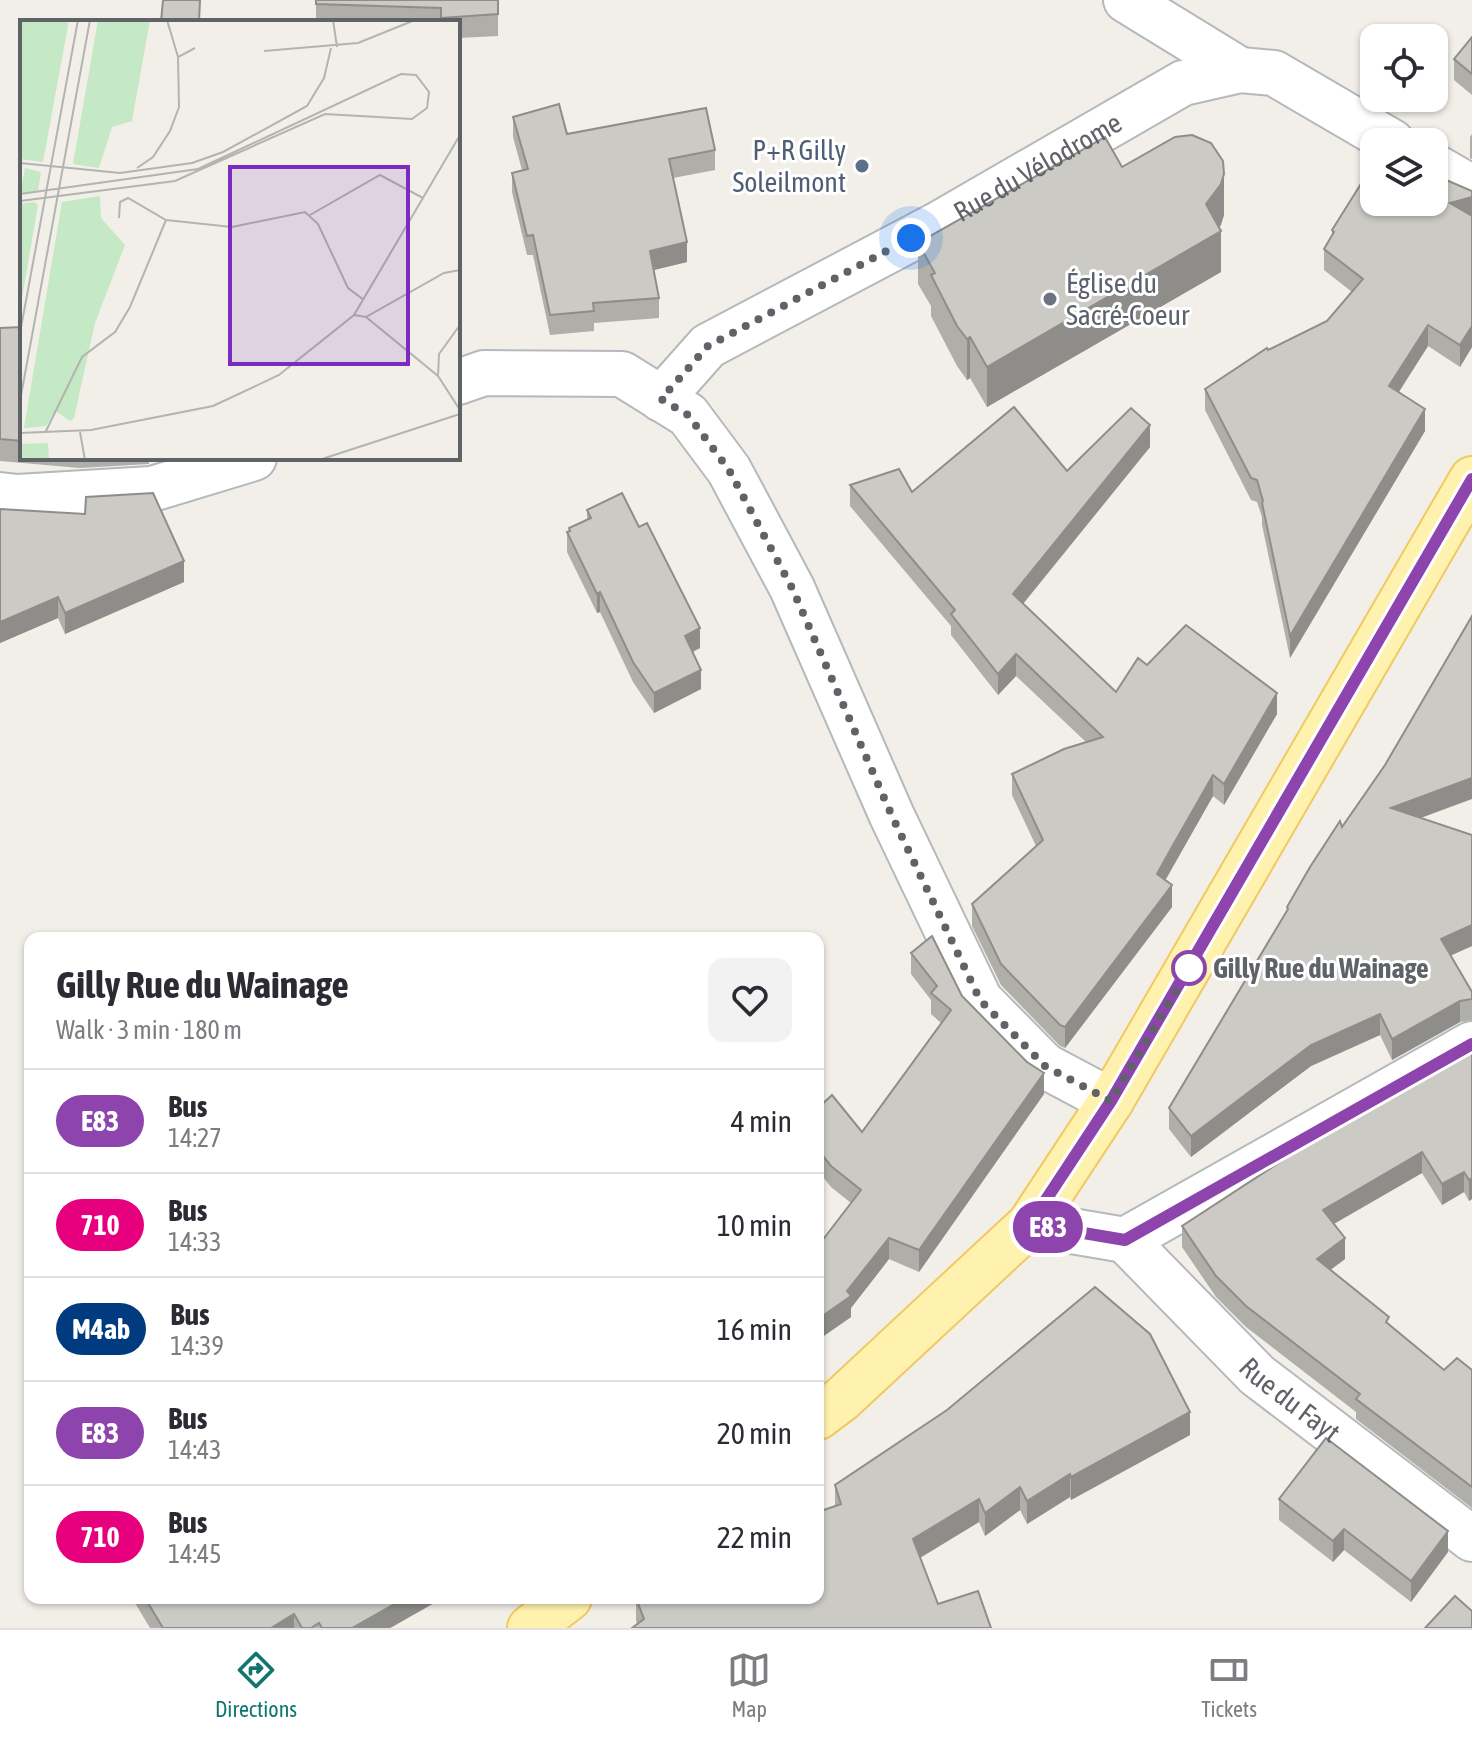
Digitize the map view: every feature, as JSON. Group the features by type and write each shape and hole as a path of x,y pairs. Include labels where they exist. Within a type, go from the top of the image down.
{"main road":[{"path":"824,1412 1030,1224 1111,1101 1472,479"},
{"path":"530,1628 561,1604"}],"street":[{"path":"1126,0 1240,70"},
{"name":"Rue du Vélodrome","path":"661,399 708,346 937,225 1183,83 1240,70 1274,73 1368,128"},
{"path":"1448,174 1472,188"},
{"path":"460,381 484,373 622,374 688,415 729,470 792,588 892,816 980,1000 1045,1066 1111,1101"},
{"path":"0,495 18,497 152,489 247,460"},
{"path":"1030,1224 1125,1240 1472,1044"},
{"name":"Rue du Fayt","path":"1125,1240 1257,1375 1472,1539"}],"building":[{"path":"163,0 200,0 199,20 161,20"},
{"path":"316,0 498,0 498,14 441,18 441,8 316,4"},
{"path":"1472,37 1472,74 1454,59"},
{"path":"559,104 567,134 706,108 715,150 669,159 687,242 650,251 659,298 593,303 594,311 550,315 533,235 527,236 512,173 528,169 513,117"},
{"name":"Église du Sacré-Coeur","path":"1192,135 1211,143 1223,161 1221,184 1206,204 1221,231 987,367 970,337 967,339 957,326 931,275 935,273 918,243 1105,137 1122,167 1175,137"},
{"path":"1448,181 1472,191 1472,197 1450,203 1472,216 1472,326 1460,345 1428,325 1389,386 1425,409 1290,636 1257,480 1251,478 1205,389 1267,348 1327,321 1363,279 1324,249 1334,232 1332,230 1360,185 1360,216 1448,216"},
{"path":"20,327 20,441 0,439 0,328"},
{"path":"1014,407 1067,471 1131,408 1150,425 1013,594 1116,692 1138,658 1147,665 1186,625 1277,693 1224,784 1213,775 1157,874 1172,885 1065,1027 1001,964 972,904 1043,840 1012,774 1064,749 1103,737 1016,654 998,674 951,614 955,610 850,485 899,469 912,492"},
{"path":"153,493 184,561 65,613 58,597 0,622 0,509 85,514 86,497"},
{"path":"622,493 639,527 647,523 700,628 685,636 701,670 654,693 633,662 567,532 569,528 591,518 587,510"},
{"path":"1472,616 1472,778 1391,808 1472,835 1472,925 1441,939 1472,992 1472,999 1460,1001 1392,1039 1380,1014 1311,1045 1191,1136 1169,1108 1310,867 1340,821 1342,827 1385,765"},
{"path":"932,936 962,996 1027,1062 1044,1073 919,1250 889,1238 847,1291 851,1296 824,1315 824,1238 861,1190 824,1157 824,1102 832,1095 862,1132 951,1010 931,993 937,986 911,953"},
{"path":"1472,1052 1472,1178 1469,1180 1464,1172 1442,1184 1422,1152 1323,1210 1345,1238 1317,1259 1389,1317 1386,1322 1444,1370 1457,1358 1472,1370 1472,1487 1356,1399 1360,1394 1246,1306 1216,1276 1182,1226 1300,1149"},
{"path":"1095,1287 1150,1334 1190,1412 1071,1477 1070,1474 1027,1501 1020,1487 985,1513 979,1499 913,1539 938,1604 978,1591 991,1628 632,1628 644,1619 638,1604 824,1604 824,1510 841,1504 835,1485 947,1410"},
{"path":"1326,1438 1448,1531 1411,1581 1344,1529 1333,1541 1279,1499"},
{"path":"1455,1596 1472,1611 1472,1628 1425,1628"},
{"path":"149,1604 394,1604 352,1628 322,1628 319,1623 311,1628 302,1628 294,1614 271,1628 163,1628"}],"bus line":[{"name":"E83","path":"1472,479 1111,1101 1030,1224 1125,1240 1472,1044"}],"place":[{"name":"P+R Gilly Soleilmont","path":"862,166"},
{"name":"Église du Sacré-Coeur","path":"1050,299"},
{"name":"Gilly Rue du Wainage","path":"1189,968"}],"route":[{"path":"911,238 708,346 661,399 688,415 729,470 792,588 892,816 980,1000 1045,1066 1111,1101 1191,965 1189,968"}]}
